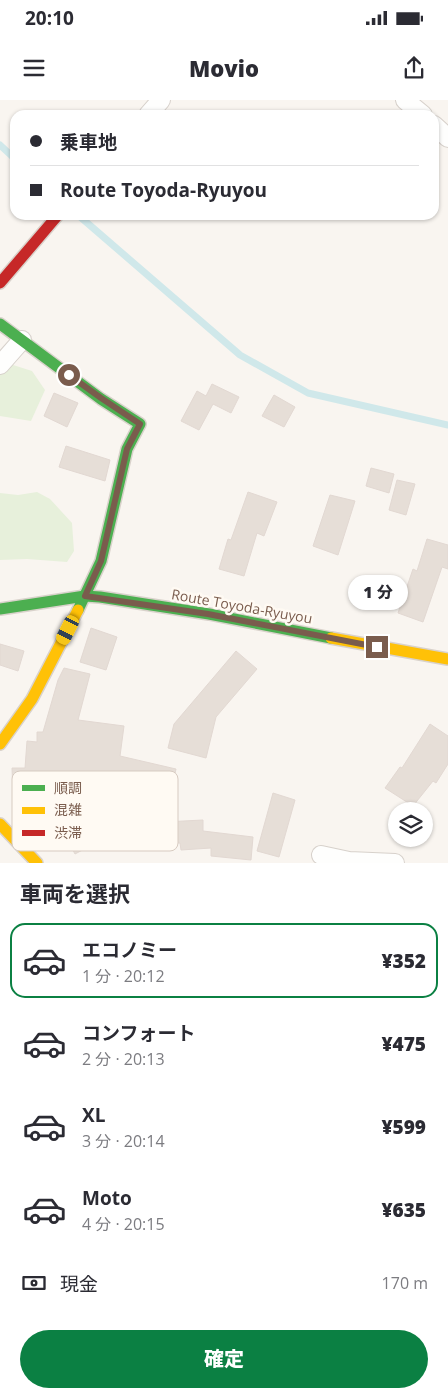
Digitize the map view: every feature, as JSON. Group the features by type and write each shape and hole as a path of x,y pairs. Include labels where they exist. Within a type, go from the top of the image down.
{"street":[{"path":"152,110 161,100"},
{"path":"405,100 417,110"},
{"path":"0,282 54,220"},
{"path":"0,324 101,398 140,424 127,449 101,561 32,699 0,744"},
{"path":"0,365 22,340"},
{"name":"Route Toyoda-Ryuyou","path":"0,609 85,596 208,614 448,659"},
{"path":"0,824 12,837"},
{"path":"26,851 37,863"},
{"path":"321,855 349,861 395,863"}],"green space":[{"path":"10,364 32,371 45,390 31,421 0,416 0,374"},
{"path":"37,492 50,499 72,523 74,551 67,562 27,559 0,560 0,493 18,495"}],"building":[{"path":"212,384 239,397 231,413 213,404 199,430 181,421 197,391 206,396"},
{"path":"54,393 78,403 67,427 44,416"},
{"path":"274,395 295,407 284,427 262,416"},
{"path":"66,446 110,460 105,481 59,467"},
{"path":"371,468 394,474 389,493 366,486"},
{"path":"397,480 415,484 406,515 389,510"},
{"path":"248,492 277,502 264,536 257,533 244,576 219,569 228,539 231,540"},
{"path":"330,495 355,501 338,555 313,546"},
{"path":"427,539 448,545 448,569 442,567 423,622 398,613 413,569 417,571"},
{"path":"91,628 117,637 106,670 80,662"},
{"path":"0,644 24,651 18,671 0,665"},
{"path":"236,651 257,669 216,717 206,758 168,748 174,724"},
{"path":"64,668 90,674 78,720 124,726 120,756 176,769 176,771 12,771 12,768 25,768 27,741 37,742 37,732 43,732 58,680"},
{"path":"430,724 448,736 448,764 436,783 433,781 416,802 407,802 385,788 400,767 402,768"},
{"path":"273,793 295,800 279,857 257,851"},
{"path":"203,820 203,831 253,837 251,860 211,856 211,848 181,850 180,843 178,843 178,821"}],"waterway":[{"path":"0,145 10,154"},
{"path":"84,220 240,355 308,393 448,425"}],"traffic: fast":[{"path":"0,324 101,399 140,424 127,449 101,561 78,610"},
{"path":"0,609 85,596 100,597 209,614 331,638"}],"traffic: slow":[{"path":"0,744 32,699 78,610"},
{"path":"331,638 448,659"},
{"path":"0,824 12,837"},
{"path":"26,851 37,863"}],"traffic: jam":[{"path":"0,283 54,220"}],"route":[{"path":"69,375 140,424 127,449 101,561 85,596 100,596 208,614 377,647"}]}
